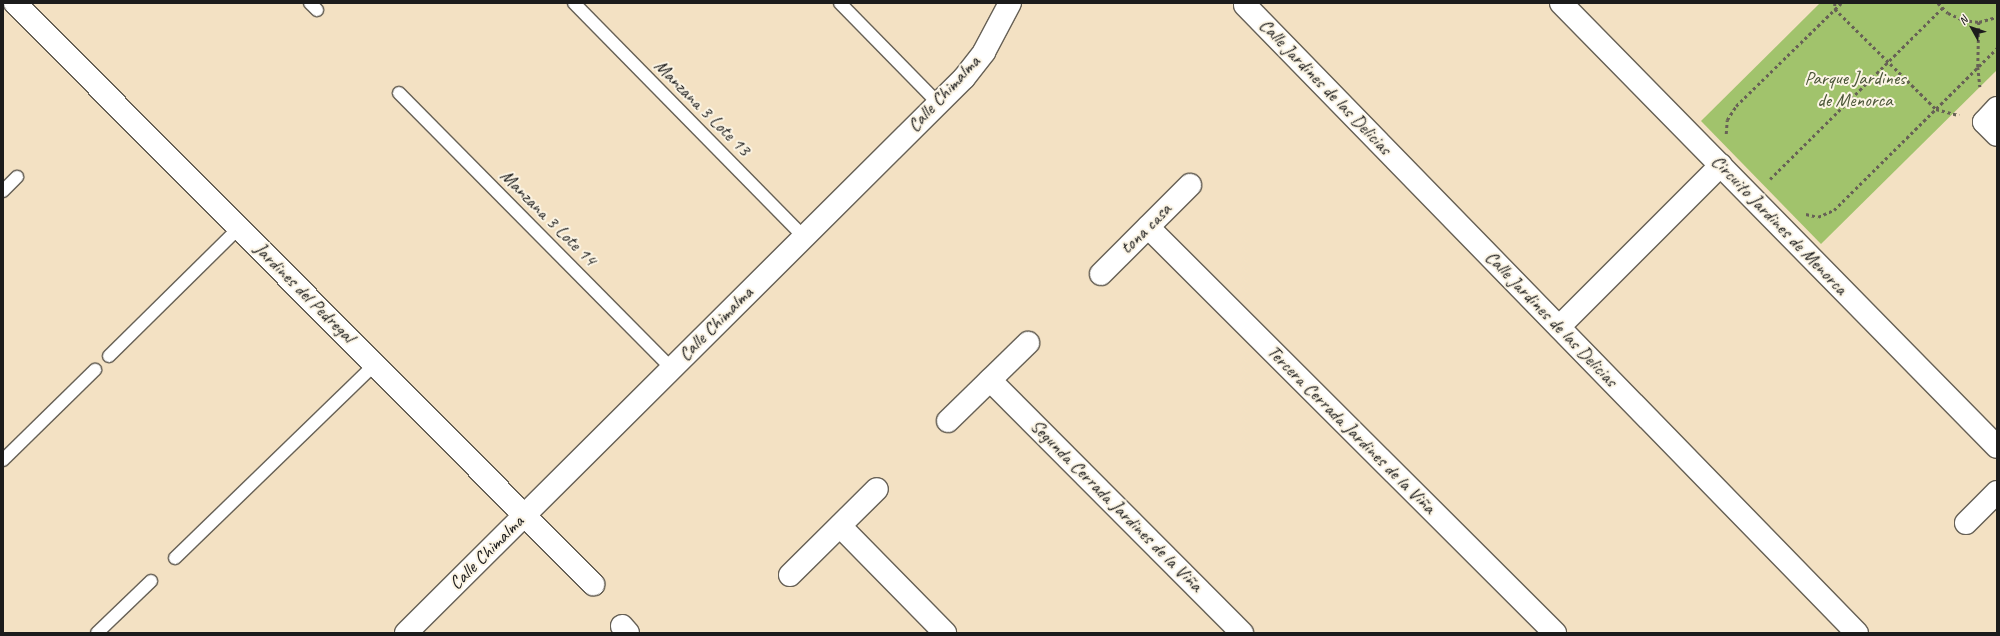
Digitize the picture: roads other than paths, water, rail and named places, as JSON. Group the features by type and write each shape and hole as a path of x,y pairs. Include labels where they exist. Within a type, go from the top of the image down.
{"street":[{"name":"Jardines del Pedregal","path":"15,3 593,584"},
{"name":"Calle Chimalma","path":"406,633 964,78 984,52 1010,3"},
{"name":"Circuito Jardines de Menorca","path":"1561,3 1997,447"},
{"name":"Calle Jardines de las Delicias","path":"1245,5 1559,327 1848,630"},
{"path":"1559,327 1721,165"},
{"name":"tona casa","path":"1101,274 1190,185"},
{"name":"Tercera Cerrada Jardines de la Viña","path":"1148,227 1555,633"},
{"path":"948,421 1028,343"},
{"name":"Segunda Cerrada Jardines de la Viña","path":"990,380 1242,633"},
{"path":"790,575 877,490"},
{"path":"1966,523 1997,492"},
{"path":"840,526 945,633"}],"lane":[{"name":"Manzana 3 Lote 13","path":"574,3 804,238"},
{"path":"840,3 938,103"},
{"name":"Manzana 3 Lote 14","path":"399,93 672,369"},
{"path":"3,191 17,177"},
{"path":"109,356 239,228"},
{"path":"175,558 374,364"},
{"path":"3,460 95,370"},
{"path":"97,633 151,581"}],"park label":[{"name":"Parque Jardines de Menorca","path":"1855,90"}]}
